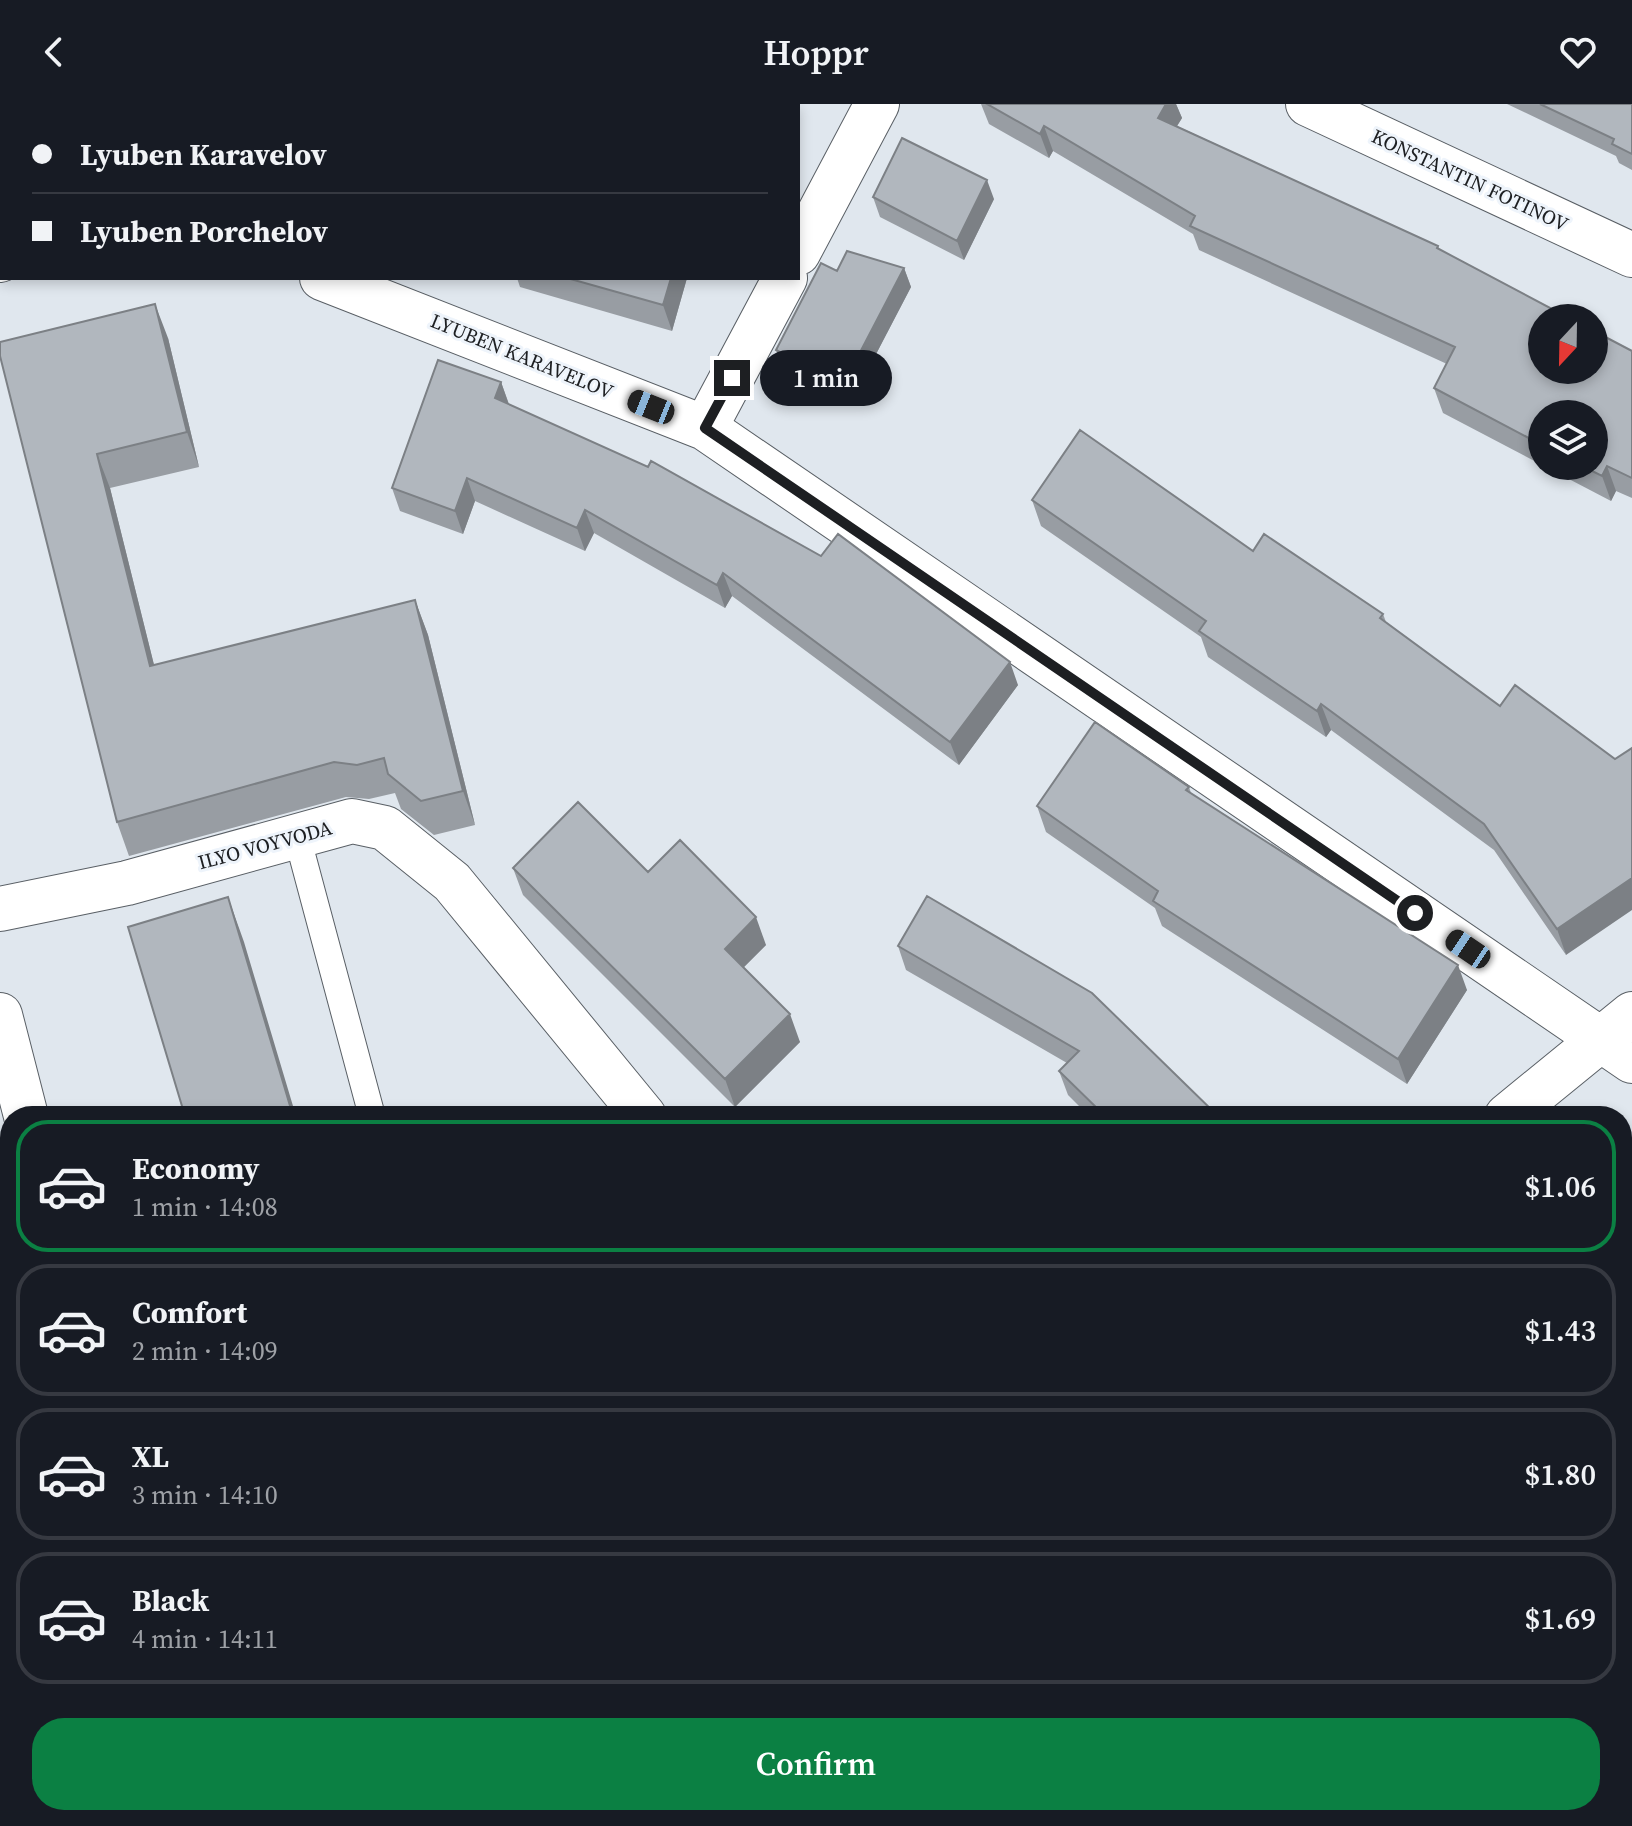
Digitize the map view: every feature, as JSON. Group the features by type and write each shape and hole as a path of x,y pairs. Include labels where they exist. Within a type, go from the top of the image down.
{"street":[{"path":"800,249 877,104"},
{"name":"KONSTANTIN FOTINOV","path":"1308,104 1632,255"},
{"name":"LYUBEN KARAVELOV","path":"327,280 705,428 1621,1038"},
{"path":"705,428 784,280"},
{"name":"ILYO VOYVODA","path":"0,909 127,883 352,821 385,828 452,882 636,1106"},
{"path":"0,1015 23,1106"},
{"path":"1522,1106 1621,1038"}],"lane":[{"path":"297,836 369,1106"}],"building":[{"path":"987,104 1166,104 1158,118 1438,246 1543,304 1528,304 1528,384 1608,384 1608,338 1632,351 1632,478 1608,466 1608,400 1528,400 1528,438 1434,388 1455,347 1190,226 1195,216 1044,126 1040,134"},
{"path":"1540,104 1632,104 1632,154 1612,144 1614,139"},
{"path":"902,138 987,180 957,241 873,197"},
{"path":"847,251 904,268 843,385 776,350 821,263 837,271"},
{"path":"574,280 670,280 663,305"},
{"path":"155,304 187,432 97,454 150,666 415,600 463,791 421,801 388,774 384,758 357,765 334,762 117,822 0,356 0,342"},
{"path":"438,360 501,382 495,398 648,467 651,461 821,556 838,534 1010,662 950,742 723,573 717,585 585,510 577,528 467,478 455,511 392,488"},
{"path":"1080,430 1253,551 1264,534 1383,614 1380,618 1500,706 1515,685 1615,759 1632,748 1632,878 1557,929 1484,824 1321,704 1317,711 1199,631 1206,621 1032,500"},
{"path":"1095,722 1189,787 1186,790 1458,965 1398,1059 1153,901 1158,891 1037,806"},
{"path":"578,802 648,872 680,840 756,917 725,949 790,1014 725,1079 513,868"},
{"path":"927,896 1092,993 1208,1106 1095,1106 1059,1071 1079,1051 898,946"},
{"path":"228,897 290,1106 182,1106 128,927"}],"route":[{"path":"732,378 705,428 1415,913"}]}
